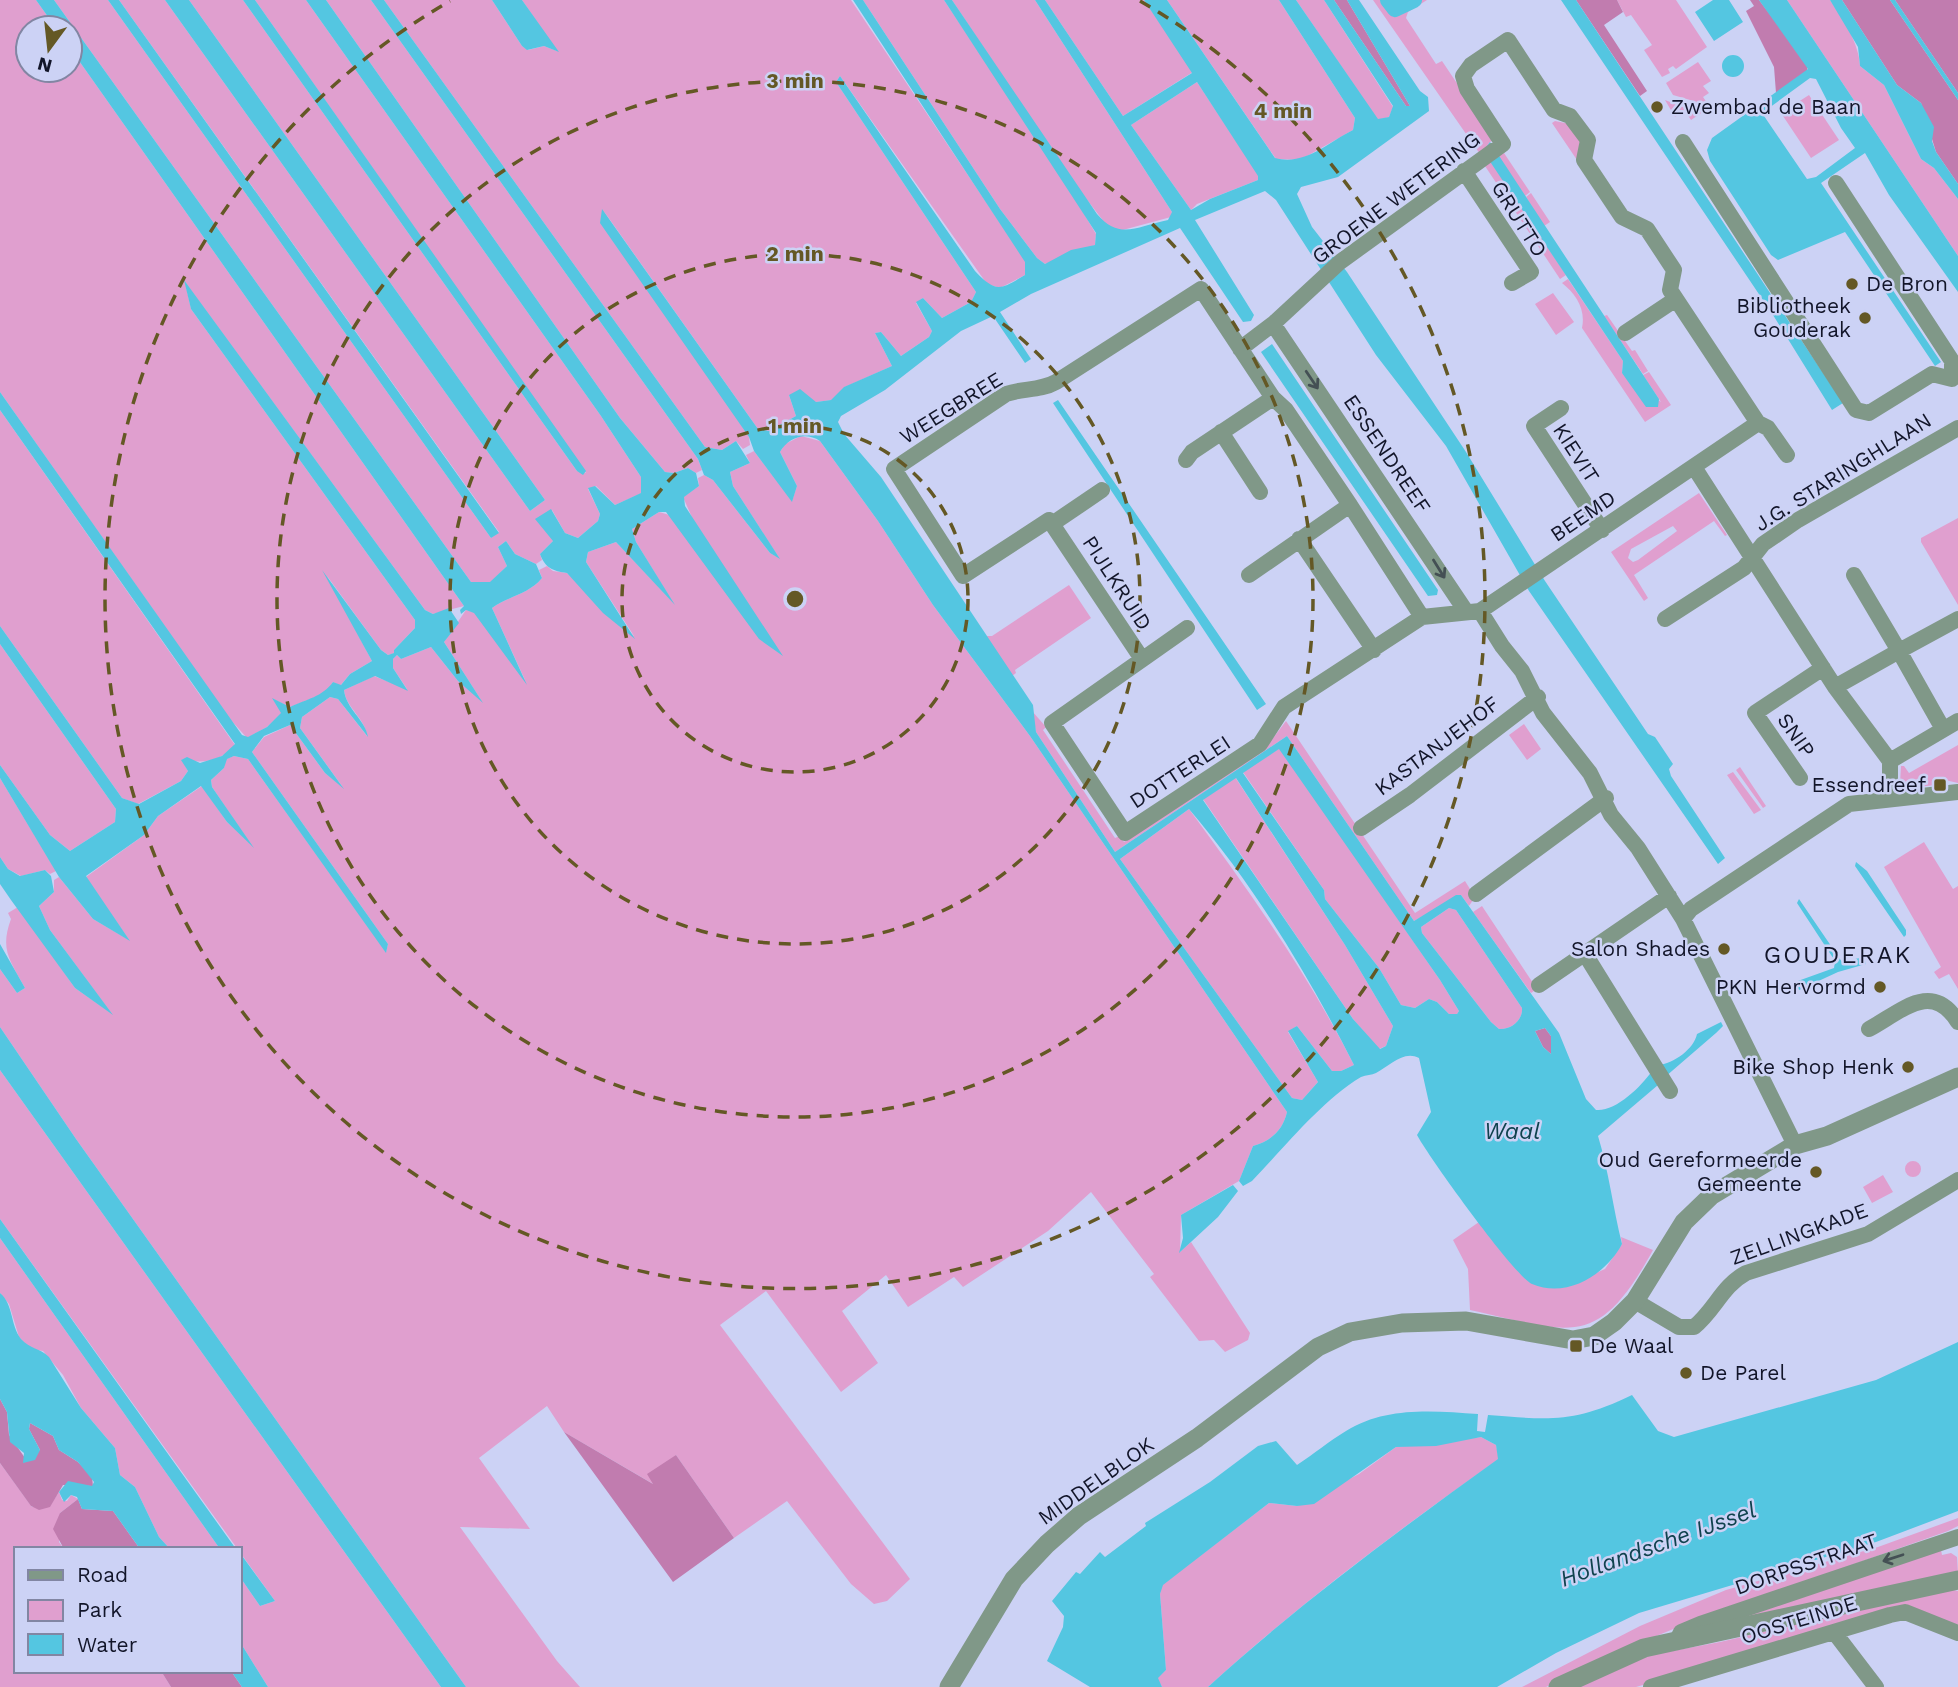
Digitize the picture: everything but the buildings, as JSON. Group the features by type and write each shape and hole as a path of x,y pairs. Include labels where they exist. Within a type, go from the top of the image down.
{"street":[{"name":"GROENE WETERING","path":"1240,349 1273,324 1340,262 1503,144 1467,89 1463,76 1471,65 1508,40 1554,110 1570,116 1586,135 1588,140 1584,160 1622,217 1647,229 1674,270 1671,290 1676,299"},
{"path":"1683,142 1856,410 1870,413 1932,374 1955,384"},
{"name":"GRUTTO","path":"1464,171 1531,272 1512,283"},
{"path":"1836,183 1952,361 1955,384"},
{"name":"WEEGBREE","path":"1102,490 1055,527 1049,520 963,576 894,469 1006,394 1020,389 1045,388 1201,289 1240,349"},
{"path":"1625,333 1676,299 1758,423 1768,428 1787,456"},
{"name":"ESSENDREEF","path":"1273,324 1472,610 1538,697 1543,713 1590,773 1606,799 1611,814 1638,848 1669,896 1683,919 1795,1145"},
{"path":"1240,349 1273,398 1286,410 1422,617 1374,650 1299,540"},
{"path":"1186,460 1192,452 1273,398"},
{"name":"KIEVIT","path":"1561,408 1534,426 1602,530"},
{"name":"BEEMD","path":"1422,617 1472,610 1520,584 1758,423"},
{"name":"J.G. STARINGHLAAN","path":"1753,555 1763,544 1804,517 1958,428"},
{"path":"1221,432 1260,492"},
{"path":"1694,467 1753,555 1760,572 1835,687 1890,761 1890,799"},
{"path":"1249,575 1350,505"},
{"name":"PIJLKRUID","path":"1055,527 1142,659"},
{"path":"1665,619 1744,568 1753,555"},
{"path":"1854,575 1943,729"},
{"path":"1835,687 1958,619"},
{"name":"PIJLKRUID","path":"1052,723 1188,628"},
{"name":"DOTTERLEI","path":"1052,723 1125,833 1260,744 1284,707 1374,650"},
{"name":"SNIP","path":"1800,778 1755,713 1823,668"},
{"name":"KASTANJEHOF","path":"1361,828 1410,795 1538,697"},
{"path":"1890,761 1958,721"},
{"path":"1683,919 1690,909 1849,804 1958,792"},
{"path":"1476,894 1606,799"},
{"path":"1539,985 1669,896"},
{"path":"1585,954 1663,1081"},
{"path":"1869,1029 1927,1000 1953,1005 1958,1022"},
{"path":"1635,1301 1662,1254 1698,1206 1795,1145 1827,1136 1958,1077"},
{"name":"ZELLINGKADE","path":"1635,1301 1679,1327 1694,1327 1704,1319 1729,1282 1746,1273 1868,1234 1958,1180"},
{"name":"MIDDELBLOK","path":"949,1687 1014,1578 1047,1544 1079,1516 1197,1438 1243,1400 1318,1347 1350,1332 1402,1323 1466,1321 1573,1340 1594,1336 1614,1322 1635,1301"},
{"name":"DORPSSTRAAT","path":"1676,1643 1681,1632 1700,1624 1958,1537"},
{"path":"1558,1687 1644,1648 1958,1580"},
{"name":"OOSTEINDE","path":"1651,1687 1693,1681 1834,1632 1905,1612 1958,1633"},
{"path":"1834,1632 1876,1687"}],"green space":[{"path":"0,0 36,0 46,14 14,14 14,84 84,84 84,68 464,606 433,614 425,610 185,282 191,309 415,620 415,628 394,650 395,653 388,655 381,650 327,576 372,661 350,674 340,686 333,682 326,693 290,707 273,699 282,713 267,727 247,738 230,719 0,392"},
{"path":"54,0 108,0 491,538 499,532 119,0 165,0 530,511 545,500 189,0 243,0 577,471 586,473 255,0 306,0 601,416 641,477 642,493 615,505 596,486 588,489 600,514 598,521 578,538 565,533 552,510 553,541 540,554 542,560 536,564 515,554 506,541 498,547 507,566 491,582 471,582 84,42 84,14 64,14"},
{"path":"326,0 371,0 698,459 702,470 696,473 688,468 674,473 665,472 620,418"},
{"path":"384,0 492,0 522,46 528,50 544,46 557,51 522,0 851,0 1026,262 1025,275 1000,288 987,284 840,76 836,82 976,292 971,302 942,318 923,298 916,303 932,331 929,337 901,356 881,332 875,333 892,366 845,387 832,400 816,402 789,395 796,416 769,431 758,429 603,210 749,437 750,445 743,449 736,441 722,450 705,447"},
{"path":"863,0 944,0 1065,182 1096,234 1095,245 1045,264 1037,258 1000,209"},
{"path":"952,0 1035,0 1172,212 1171,217 1119,231 1108,227 1071,179"},
{"path":"1045,0 1144,0 1193,72 1123,116"},
{"path":"1167,0 1279,0 1355,118 1353,130 1300,160 1276,159"},
{"path":"1296,0 1324,0 1393,107 1389,117 1378,120"},
{"path":"1373,0 1427,0 1408,12 1406,18 1436,64 1442,61 1491,134 1492,140 1480,154"},
{"path":"1617,0 1676,0 1707,47 1676,69 1673,66 1668,69 1670,73 1662,77 1644,50 1652,45 1631,15 1626,17"},
{"path":"1787,0 1830,0 1835,7 1853,40 1860,66 1884,85 1921,159 1934,168 1958,199 1958,256"},
{"path":"1698,62 1711,81 1703,86 1709,93 1703,97 1710,107 1691,120 1685,111 1675,117 1665,100 1693,111 1697,102 1673,95 1666,83"},
{"path":"1197,82 1259,176 1258,180 1197,204 1191,210 1131,125"},
{"path":"1809,95 1839,140 1811,158 1781,113"},
{"path":"1555,121 1570,124 1580,141 1577,160 1552,123"},
{"path":"1504,153 1530,192 1525,196 1498,156"},
{"path":"1491,161 1566,275 1560,279 1485,166"},
{"path":"1531,193 1550,222 1544,226 1526,197"},
{"path":"1568,279 1623,361 1622,373 1661,402 1643,375 1649,372 1671,405 1645,422 1582,328 1583,314 1579,303 1562,283"},
{"path":"1553,293 1574,322 1556,335 1535,304"},
{"path":"1607,315 1648,371 1643,374 1604,316"},
{"path":"0,410 235,745 223,755 210,760 182,759 188,771 181,781 138,804 122,798 0,626"},
{"path":"801,436 820,441 878,521 933,605 1030,736 1287,1112 1283,1124 1275,1134 1253,1146 1239,1181 1181,1215 1180,1252 1191,1242 1250,1333 1248,1340 1225,1352 1214,1340 1199,1341 1150,1277 1154,1274 1091,1192 1048,1231 963,1287 954,1277 908,1307 886,1275 842,1311 878,1363 841,1392 766,1291 720,1325 910,1579 887,1601 874,1604 851,1584 787,1501 734,1538 676,1455 655,1485 564,1432 547,1406 479,1458 530,1529 460,1527 557,1661 580,1687 466,1687 76,1139 0,1027 0,969 17,993 25,988 6,946 11,919 8,913 18,907 75,988 111,1013 50,930 39,906 54,892 54,880 59,877 93,919 129,940 86,877 144,835 158,816 202,786 227,822 250,843 212,787 211,780 224,768 226,759 234,756 248,759 386,952 388,944 252,752 264,737 290,725 325,773 342,786 300,728 302,717 330,697 338,699 367,736 344,690 374,676 407,689 393,668 393,659 397,655 401,659 431,647 458,681 481,700 444,642 466,610 474,612 525,680 492,608 537,583 542,578 539,570 547,566 553,571 567,573 634,636 586,562 588,552 616,542 672,601 636,542 632,529 659,512 694,522 683,497 699,486 698,478 704,475 713,480 770,553 779,558 733,486 730,472 750,463 746,455 754,451 792,501 797,486 780,452 785,444"},
{"path":"1699,493 1727,535 1725,536 1714,521 1634,575 1648,598 1644,601 1611,552","holes":["1673,526 1677,531 1638,560 1633,562 1628,558 1631,549"]},
{"path":"1958,518 1958,605 1921,538"},
{"path":"1069,585 1091,618 1015,670 1016,673 1012,676 985,636 992,636"},
{"path":"0,644 116,809 115,822 70,851 50,835 0,765"},
{"path":"1032,711 1046,727 1043,730 1115,838 1120,836 1124,842 1268,745 1286,721 1415,913 1465,881 1475,897 1469,906 1461,895 1414,921 1287,736 1115,852 1036,732"},
{"path":"1524,724 1541,749 1527,760 1509,735"},
{"path":"1958,745 1958,783 1945,780 1945,784 1908,788 1900,783 1901,766 1909,773"},
{"path":"1280,748 1440,980 1459,1011 1457,1014 1449,1014 1437,1002 1429,999 1415,1008 1401,1005 1379,968 1325,899 1324,890 1243,772"},
{"path":"1740,767 1766,806 1763,808 1736,770"},
{"path":"1733,772 1761,810 1754,814 1727,775"},
{"path":"1235,777 1345,945 1393,1026 1386,1046 1379,1049 1353,1019 1203,799"},
{"path":"0,778 56,871 50,874 45,870 21,876 8,869 0,857"},
{"path":"1189,809 1277,934 1354,1065 1341,1071 1332,1071 1297,1026 1288,1032 1318,1082 1302,1100 1292,1098 1120,859"},
{"path":"1924,842 1953,889 1958,886 1958,989 1949,974 1939,979 1934,972 1941,967 1884,867"},
{"path":"1482,906 1537,989 1531,993 1473,912"},
{"path":"1449,908 1456,910 1522,1008 1521,1016 1512,1026 1499,1029 1491,1022 1422,933 1421,927"},
{"path":"0,1070 441,1687 268,1687 242,1645 242,1580 260,1606 275,1601 242,1555 242,1547 236,1547 0,1219"},
{"path":"1913,1161 1919,1163 1919,1175 1913,1177 1907,1175 1905,1169 1907,1163"},
{"path":"1883,1175 1893,1192 1872,1203 1863,1187"},
{"path":"1479,1222 1511,1261 1566,1286 1605,1269 1622,1244 1621,1237 1653,1250 1633,1283 1615,1305 1597,1320 1558,1328 1533,1324 1470,1310 1468,1269 1453,1240"},
{"path":"0,1238 219,1547 168,1547 159,1537 135,1487 120,1475 115,1448 81,1408 63,1375 43,1351 30,1349 19,1337 9,1304 0,1293"},
{"path":"1481,1437 1496,1445 1499,1459 1350,1568 1208,1687 1162,1687 1157,1678 1166,1670 1160,1594 1162,1585 1269,1503 1297,1506 1359,1474 1396,1447"},
{"path":"0,1463 32,1507 49,1507 59,1492 62,1500 67,1501 71,1495 78,1499 60,1513 59,1542 63,1547 14,1547 14,1673 162,1673 171,1687 0,1687"},
{"path":"1958,1518 1958,1526 1948,1531 1693,1621 1605,1657 1546,1687 1522,1687 1640,1626 1726,1590 1878,1547"},
{"path":"1941,1550 1942,1555 1951,1553 1957,1557 1958,1574 1741,1618"},
{"path":"1949,1589 1958,1591 1958,1625 1911,1608 1636,1687 1573,1687 1651,1655 1720,1642"}],"shaded area":[{"path":"1334,0 1347,0 1410,106 1406,106"},
{"path":"1576,0 1617,0 1623,12 1604,25 1647,91 1640,96"},
{"path":"1750,0 1759,0 1808,65 1807,71 1776,93 1774,67 1746,11 1754,6"},
{"path":"1842,0 1890,0 1958,100 1958,184 1936,152 1921,103 1897,85"},
{"path":"1895,0 1958,0 1958,93"},
{"path":"1545,1028 1551,1036 1551,1054 1543,1047 1535,1031"},
{"path":"0,1399 7,1412 9,1435 25,1458 40,1450 29,1429 30,1423 53,1436 59,1450 78,1462 92,1477 93,1486 63,1485 50,1507 39,1510 31,1506 0,1463"},
{"path":"564,1432 653,1484 647,1474 676,1455 734,1538 673,1582"},
{"path":"78,1499 82,1509 113,1511 139,1547 63,1547 53,1529 60,1513"},
{"path":"162,1673 232,1673 242,1687 171,1687"}],"water":[{"path":"36,0 54,0 64,14 46,14"},
{"path":"108,0 119,0 499,533 491,538"},
{"path":"165,0 189,0 545,500 530,511"},
{"path":"243,0 255,0 586,471 583,475 577,471"},
{"path":"306,0 326,0 620,418 665,472 674,473 688,468 696,473 699,486 684,497 685,506 783,656 759,639 666,512 659,512 632,529 636,542 675,605 616,542 588,552 586,562 635,639 603,613 567,573 554,570 544,563 540,554 553,541 535,519 551,509 565,533 578,538 598,521 600,514 588,488 595,486 615,505 641,493 641,477 601,416"},
{"path":"371,0 384,0 705,447 722,450 736,441 750,463 730,472 733,486 780,559 770,553 713,480 704,475 698,459"},
{"path":"492,0 522,0 559,52 544,46 527,50"},
{"name":"Waal","path":"853,0 863,0 1000,209 1037,258 1045,264 1071,250 1095,245 1096,233 944,0 952,0 1097,214 1113,227 1121,229 1138,228 1168,220 1172,212 1035,0 1045,0 1123,116 1192,73 1144,0 1167,0 1275,158 1296,159 1316,152 1353,130 1355,118 1279,0 1296,0 1378,119 1389,117 1393,106 1324,0 1334,0 1406,106 1410,106 1347,0 1359,0 1420,91 1428,97 1429,111 1338,177 1301,187 1297,194 1312,227 1347,272 1466,452 1545,581 1648,734 1655,737 1673,764 1669,769 1671,776 1725,858 1718,864 1529,591 1446,446 1376,355 1276,200 1265,191 1195,220 1254,315 1251,321 1243,322 1180,228 1031,294 1000,312 1031,359 1025,363 993,316 961,331 885,390 841,416 838,422 844,434 881,477 1033,705 1036,732 1115,852 1287,736 1414,921 1456,895 1461,895 1559,1033 1586,1099 1596,1110 1619,1103 1652,1071 1658,1085 1598,1136 1622,1244 1606,1265 1584,1281 1559,1288 1532,1284 1509,1261 1473,1215 1417,1135 1431,1112 1419,1058 1413,1056 1402,1057 1346,1087 1317,1112 1252,1181 1243,1186 1239,1181 1253,1146 1275,1134 1283,1124 1287,1112 1030,736 933,605 878,521 820,441 803,436 792,440 780,452 797,486 792,502 754,451 749,437 600,223 602,209 758,429 769,431 796,416 789,395 800,389 816,402 831,400 844,387 892,366 875,333 881,332 901,356 929,337 932,331 916,302 923,298 942,318 971,302 976,292 836,82 840,76 975,271 993,286 1004,286 1025,275 1025,262","holes":["1197,82 1258,176 1258,180 1210,199 1191,210 1131,125","1279,749 1440,980 1459,1011 1457,1014 1449,1014 1437,1002 1429,999 1415,1008 1401,1005 1379,968 1325,899 1324,890 1243,773","1236,778 1345,945 1393,1026 1386,1046 1380,1049 1353,1019 1203,800","1189,809 1236,869 1279,932 1354,1065 1341,1071 1332,1071 1297,1026 1288,1031 1318,1082 1302,1100 1292,1098 1120,859","1449,908 1456,910 1522,1008 1521,1016 1515,1023 1508,1028 1499,1029 1491,1022 1422,933 1421,927","1545,1028 1551,1036 1551,1054 1543,1047 1535,1031"]},
{"path":"1561,0 1576,0 1843,403 1832,410 1773,315"},
{"path":"1713,0 1729,0 1743,22 1714,41 1695,12"},
{"path":"1759,0 1787,0 1958,256 1958,292 1889,195 1865,153 1821,183 1941,362 1935,366 1845,232 1778,260 1771,255 1710,161 1707,150 1712,138 1808,69","holes":["1810,78 1816,79 1841,128 1855,148 1816,177 1807,179 1762,113"]},
{"path":"1830,0 1842,0 1897,85 1921,103 1934,127 1932,141 1936,152 1958,184 1958,199 1934,168 1921,159 1884,85 1860,66 1858,47"},
{"path":"1890,0 1895,0 1958,93 1958,100"},
{"path":"84,42 471,582 490,582 507,566 498,547 506,541 515,554 536,564 542,578 537,583 492,608 527,685 474,613 466,610 461,614 460,610 464,606 84,68"},
{"path":"1733,55 1741,58 1744,66 1741,74 1733,77 1725,74 1722,66 1725,58"},
{"path":"1490,142 1659,399 1658,407 1646,407 1622,373 1623,361 1483,151"},
{"path":"184,280 425,610 433,614 449,608 459,623 444,642 483,703 458,681 431,647 401,659 397,655 393,659 393,668 408,691 375,676 344,690 348,703 368,737 338,699 330,697 302,717 300,728 344,789 325,773 290,725 264,736 252,752 388,944 386,953 248,759 234,756 227,759 224,768 211,780 212,787 254,848 227,822 201,786 158,816 144,835 86,876 130,941 93,919 59,877 0,778 0,765 50,835 70,851 115,822 116,809 0,644 0,626 122,798 139,804 181,781 188,771 181,760 187,757 200,763 222,756 235,744 0,410 0,392 242,735 248,737 267,727 281,713 272,698 290,707 319,694 333,682 341,685 350,674 372,661 322,570 381,650 388,655 394,653 415,628 415,620 191,309"},
{"path":"1272,344 1438,590 1437,595 1428,596 1261,352"},
{"path":"1058,400 1266,704 1257,710 1053,403"},
{"path":"0,857 8,869 20,876 45,870 51,876 54,892 39,906 50,930 113,1015 75,988 11,900 0,884"},
{"path":"1856,862 1867,871 1906,930 1904,937 1855,866"},
{"path":"1799,899 1842,962 1864,957 1866,964 1838,972 1799,990 1795,982 1834,968 1835,961 1797,903"},
{"path":"0,944 25,988 17,993 0,969"},
{"path":"1721,1022 1723,1026 1716,1033 1665,1077 1659,1065 1682,1054 1692,1045 1697,1034"},
{"path":"0,1027 76,1139 466,1687 441,1687 0,1070"},
{"path":"1233,1185 1238,1191 1218,1217 1179,1253 1183,1238 1181,1215"},
{"path":"0,1219 235,1547 219,1547 0,1238"},
{"path":"0,1293 8,1303 21,1339 49,1357 81,1408 115,1448 120,1475 135,1487 159,1537 168,1547 139,1547 113,1511 82,1509 77,1497 71,1495 64,1502 59,1492 68,1481 92,1486 94,1482 78,1462 59,1450 53,1436 30,1423 29,1429 40,1450 35,1460 23,1463 24,1453 10,1442 7,1412 0,1399"},
{"name":"Hollandsche IJssel","path":"1958,1342 1958,1511 1876,1542 1639,1613 1556,1653 1497,1687 1208,1687 1313,1597 1498,1459 1496,1445 1481,1437 1436,1446 1396,1447 1314,1504 1297,1506 1269,1503 1163,1585 1160,1594 1166,1670 1158,1678 1162,1687 1090,1687 1047,1661 1063,1627 1064,1616 1052,1601 1076,1572 1080,1574 1100,1552 1105,1557 1146,1526 1145,1523 1210,1482 1258,1446 1276,1441 1297,1465 1346,1431 1377,1417 1427,1411 1478,1414 1477,1431 1485,1432 1488,1415 1546,1418 1578,1415 1632,1395 1658,1431 1674,1437 1876,1380"},
{"path":"242,1556 275,1601 260,1606 242,1580"},
{"path":"242,1645 268,1687 242,1687 232,1673 242,1673"}],"waterway":[{"path":"1388,0 1395,9 1414,0"}],"place":[{"name":"Zwembad de Baan","path":"1657,107"},
{"name":"De Bron","path":"1852,284"},
{"name":"Bibliotheek Gouderak","path":"1865,318"},
{"name":"Essendreef","path":"1940,785"},
{"name":"Salon Shades","path":"1724,949"},
{"name":"PKN Hervormd","path":"1880,987"},
{"name":"Bike Shop Henk","path":"1908,1067"},
{"name":"Oud Gereformeerde Gemeente","path":"1816,1172"},
{"name":"De Waal","path":"1576,1346"},
{"name":"De Parel","path":"1686,1373"}],"district":[{"name":"GOUDERAK","path":"1838,955"}]}
